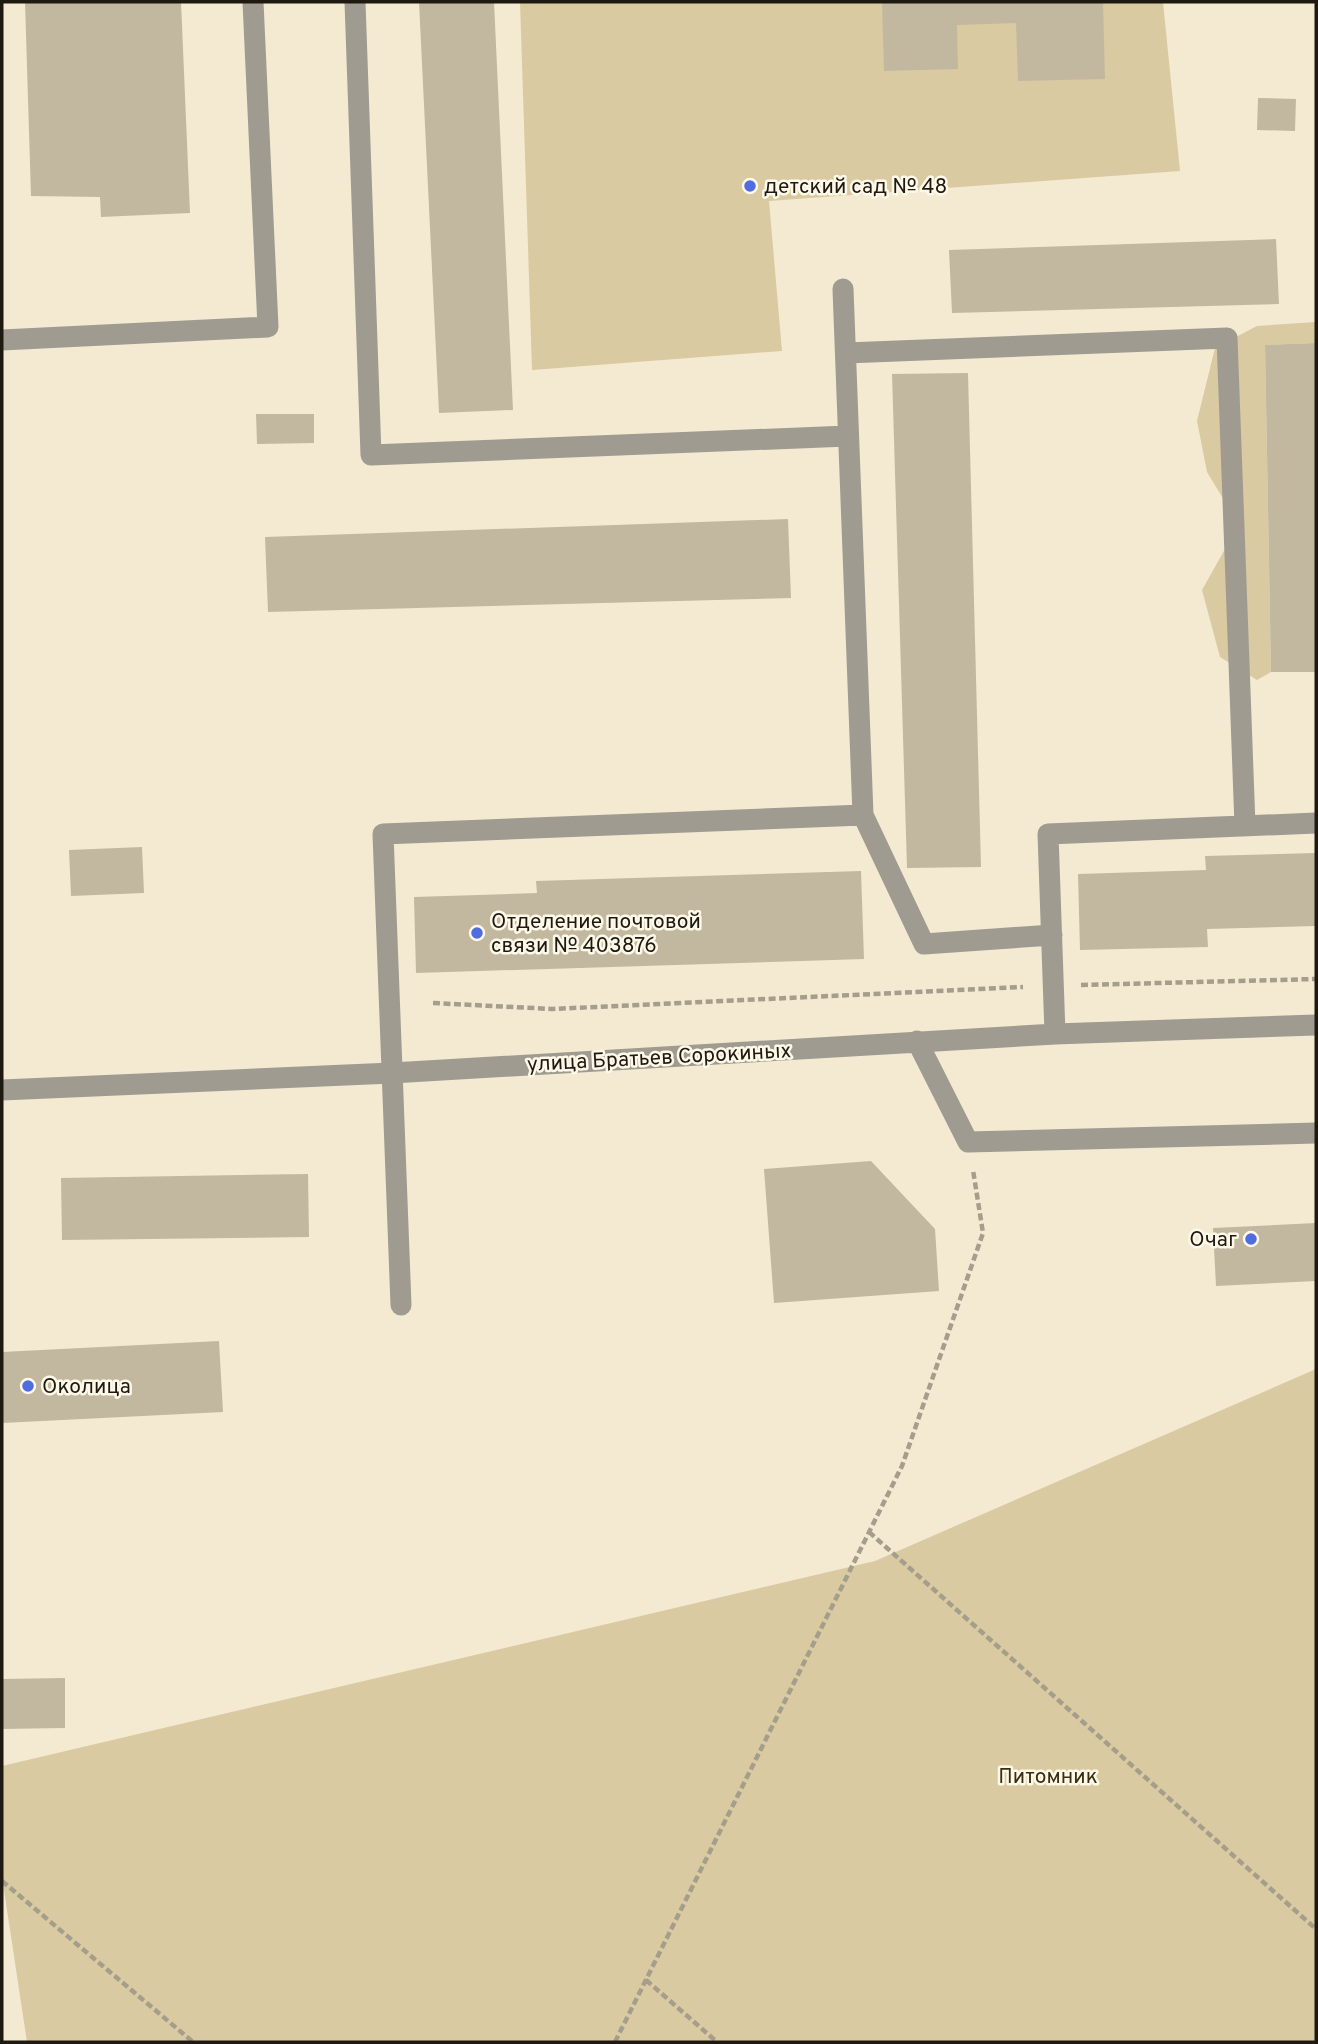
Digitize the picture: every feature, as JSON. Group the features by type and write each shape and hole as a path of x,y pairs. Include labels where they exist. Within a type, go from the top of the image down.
{"street":[{"path":"2,340 268,327 253,2"},
{"path":"355,2 372,455 848,436"},
{"path":"843,289 863,815 925,944 1052,935"},
{"path":"846,353 1227,338 1245,826"},
{"path":"401,1305 383,834 863,815"},
{"path":"1055,1034 1048,834 1316,823"},
{"name":"улица Братьев Сорокиных","path":"2,1090 392,1073 1055,1034 1316,1025"},
{"path":"917,1041 968,1142 1316,1133"}],"path":[{"path":"433,1003 552,1009 1054,986 1316,979"},
{"path":"615,2042 902,1466 983,1233 968,1142"},
{"path":"869,1532 1316,1928"},
{"path":"2,1881 193,2042"},
{"path":"646,1980 717,2042"}],"green space":[{"name":"детский сад № 48","path":"520,2 1163,2 1180,171 769,201 782,351 532,370"},
{"path":"1316,322 1316,343 1265,345 1271,672 1257,680 1220,657 1202,590 1225,549 1227,505 1207,472 1197,421 1215,348 1257,326"},
{"name":"Питомник","path":"1316,1369 1316,2042 27,2042 2,1877 2,1766 875,1561"}],"building":[{"path":"25,2 181,2 190,213 101,217 100,197 31,196"},
{"path":"419,2 494,2 513,410 439,413"},
{"path":"882,2 1103,2 1105,79 1018,81 1016,23 957,25 958,69 884,71"},
{"path":"1258,98 1296,99 1295,131 1257,130"},
{"path":"1276,239 1279,304 952,313 949,250"},
{"path":"1316,343 1316,672 1271,672 1265,345"},
{"path":"968,373 981,867 907,868 892,374"},
{"path":"256,414 314,414 314,443 257,444"},
{"path":"788,519 791,598 268,612 265,537"},
{"path":"142,847 144,893 71,896 69,850"},
{"path":"1316,853 1316,926 1207,929 1208,947 1080,950 1078,874 1206,870 1205,856"},
{"path":"861,871 864,959 416,973 414,897 537,893 536,881"},
{"path":"871,1161 935,1229 939,1291 774,1303 764,1169"},
{"path":"308,1174 309,1237 62,1240 61,1178"},
{"path":"1316,1223 1316,1281 1216,1286 1213,1228"},
{"path":"219,1341 223,1412 2,1423 2,1352"},
{"path":"65,1678 65,1728 2,1729 2,1679"}],"place":[{"name":"детский сад № 48","path":"750,186"},
{"name":"Отделение почтовой связи № 403876","path":"477,933"},
{"name":"Очаг","path":"1251,1239"},
{"name":"Околица","path":"28,1386"}]}
